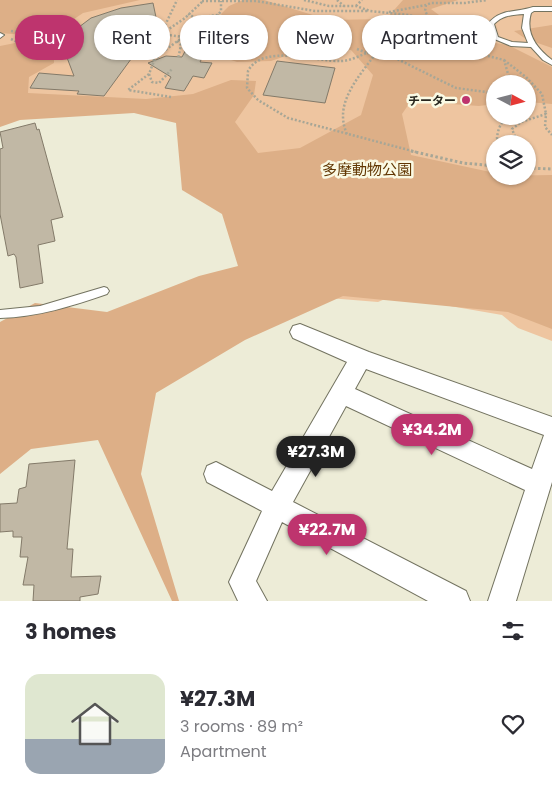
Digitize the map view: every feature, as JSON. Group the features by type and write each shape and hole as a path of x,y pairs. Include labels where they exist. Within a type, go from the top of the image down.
{"street":[{"path":"300,332 361,358 552,428"},
{"path":"254,601 242,582 277,506 361,358"},
{"path":"341,393 538,484"},
{"path":"502,601 552,443"},
{"path":"216,474 456,601"}],"lane":[{"path":"531,45 501,42 495,38 491,24 494,18 501,14 552,9"},
{"path":"528,12 524,26 531,45 552,63"},
{"path":"0,314 20,314 60,306 104,291"}],"path":[{"path":"170,15 177,0"},
{"path":"304,0 329,6 356,6 370,11"},
{"path":"337,0 344,6"},
{"path":"356,6 362,0"},
{"path":"384,12 440,2 465,3 487,0"},
{"path":"170,27 203,1 256,2 315,11 370,11 402,15"},
{"path":"218,15 221,11 221,1"},
{"path":"426,5 425,11 428,15"},
{"path":"1,36 15,42"},
{"path":"171,98 128,90 149,74 154,61 160,54 180,39"},
{"path":"177,41 181,45 178,59"},
{"path":"357,50 362,51"},
{"path":"362,55 344,61 300,56 275,57 261,60 251,66 248,73 247,88 258,100 288,118 438,158 486,165"},
{"path":"496,58 504,60 526,77 542,94 546,114 545,127 552,135"},
{"path":"347,134 343,128 342,118 345,99 372,60"},
{"path":"400,60 456,88 486,91"},
{"path":"504,60 508,75"},
{"path":"149,74 152,82 159,83 172,69"},
{"path":"514,135 512,129 521,122 546,114"},
{"path":"536,168 552,169"}],"green space":[{"name":"多摩動物公園","path":"0,0 552,0 552,341 518,328 502,315 392,296 378,302 267,293 223,102 0,117"},
{"path":"0,0 140,0 80,15 15,15 15,34 0,33"},
{"path":"243,0 264,0 313,15 278,15 278,59 271,61 237,62 231,60 268,60 268,15 222,15 229,6"},
{"path":"403,0 458,0 431,9 439,15 390,15"},
{"path":"362,19 362,60 496,60 496,43 508,45 552,67 552,104 536,103 536,75 486,75 486,105 411,101 402,114 411,155 486,171 486,185 536,185 536,175 552,175 552,329 508,312 343,296 245,340 156,393 141,474 179,601 172,601 98,440 31,449 0,474 0,322 35,303 107,312 199,276 238,266 222,214 182,190 176,123 134,113 20,120 0,127 0,46 15,43 15,60 54,60 54,63 29,77 28,93 146,99 193,94 231,80 256,81 254,95 235,122 258,153 300,148 361,115 373,75 352,51 352,20"},
{"path":"552,25 552,48 526,39 514,31"}],"building":[{"path":"153,3 156,15 100,15 121,8"},
{"path":"94,17 94,60 130,60 104,96 77,94 79,91 30,88 39,73 74,76 68,60 84,60 84,23"},
{"path":"170,56 180,57 180,60 201,60 200,62 212,63 204,78 193,76 184,91 165,88 171,77 148,63 156,60 170,60"},
{"path":"277,61 335,68 325,103 263,95"},
{"path":"35,123 37,130 39,129 63,217 51,220 55,241 38,245 43,283 20,288 16,257 14,254 8,256 0,214 0,149 3,148 0,132"},
{"path":"75,460 67,549 73,549 71,577 101,576 98,594 80,597 80,601 33,601 34,585 23,585 28,557 20,557 22,537 13,537 13,531 0,532 0,504 17,503 19,489 26,487 29,464"}],"place":[{"name":"チーター","path":"466,100"}]}
